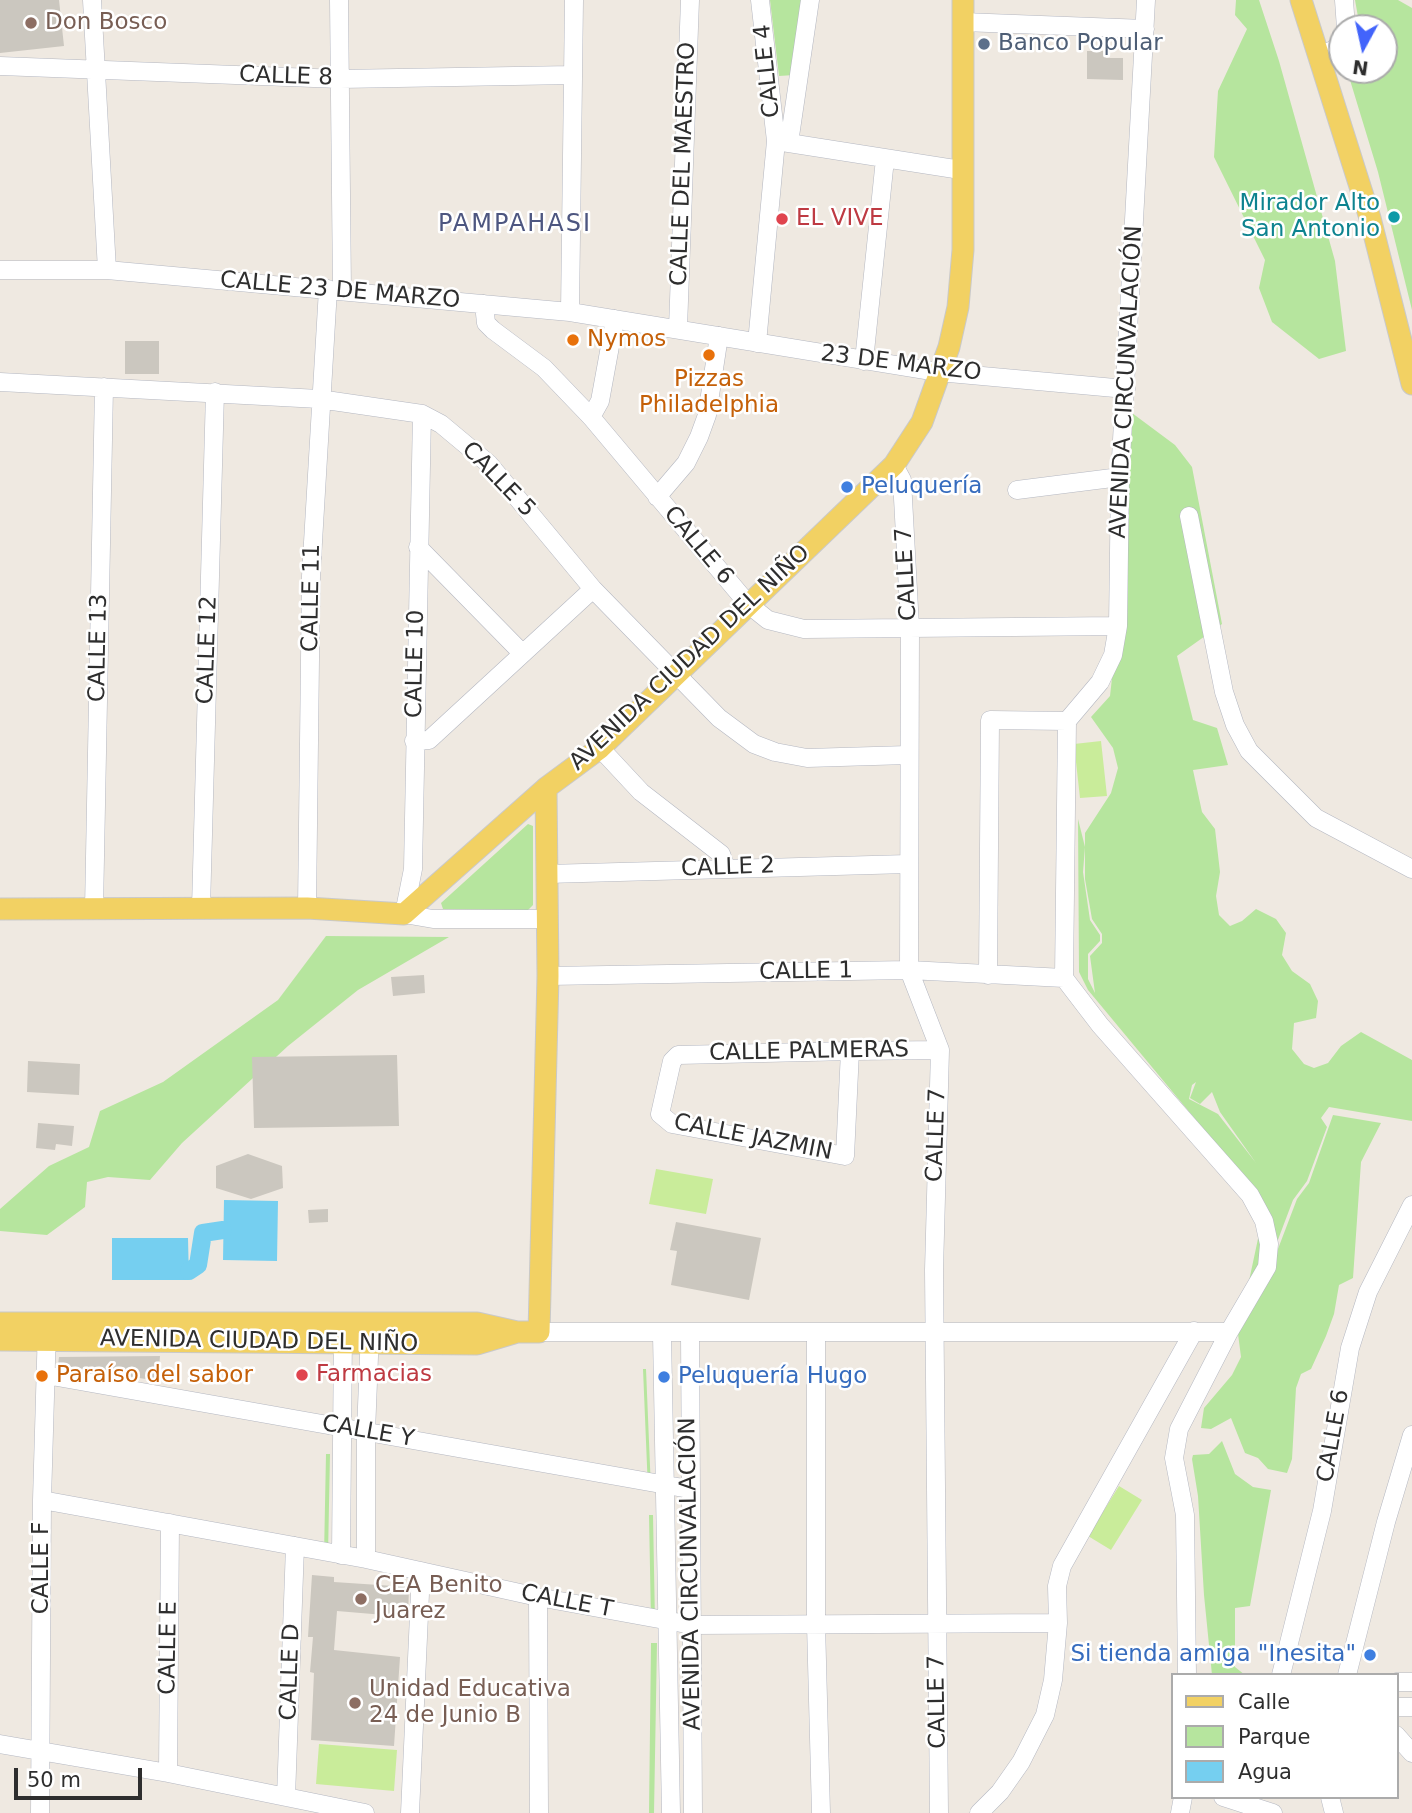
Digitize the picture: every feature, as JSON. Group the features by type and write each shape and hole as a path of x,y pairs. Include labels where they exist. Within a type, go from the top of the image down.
{"main road":[{"name":"AVENIDA CIUDAD DEL NIÑO","path":"404,914 546,789 600,748 894,465 922,422 936,390 938,372 949,347 958,307 963,250 962,0"},
{"path":"1301,0 1321,55 1370,218 1412,384"},
{"path":"539,1332 548,976 546,789"},
{"path":"0,909 307,908 404,914"},
{"name":"AVENIDA CIUDAD DEL NIÑO","path":"0,1323 47,1331 370,1332 477,1344 517,1332 539,1332"},
{"name":"AVENIDA CIUDAD DEL NIÑO","path":"0,1340 47,1331"}],"street":[{"path":"92,0 107,270"},
{"path":"335,289 339,0"},
{"path":"570,312 574,0"},
{"name":"CALLE DEL MAESTRO","path":"678,328 690,0"},
{"name":"CALLE 4","path":"757,343 782,142 761,0"},
{"path":"782,142 810,0"},
{"name":"AVENIDA CIRCUNVALACIÓN","path":"1067,721 1100,682 1113,655 1118,626 1120,477 1146,0"},
{"path":"963,22 1145,29"},
{"path":"1321,55 1328,52"},
{"name":"CALLE 8","path":"0,66 340,79 572,75"},
{"name":"CALLE 4","path":"782,142 961,170"},
{"path":"864,361 885,159"},
{"name":"CALLE 23 DE MARZO","path":"0,270 107,270 335,289 570,312 678,328"},
{"name":"CALLE 11","path":"307,908 311,576 319,398 335,289"},
{"name":"CALLE 6","path":"484,304 486,323 544,368 591,417 747,604 768,620 786,626 1118,626"},
{"path":"591,417 600,401 615,319"},
{"name":"23 DE MARZO","path":"678,328 938,372 1126,388"},
{"path":"657,497 686,463 699,437 707,415 719,336"},
{"name":"CALLE 5","path":"0,383 319,398 422,414 441,424 489,464 593,589 719,718 754,744 775,752 831,759 908,755"},
{"name":"CALLE 13","path":"94,909 104,387"},
{"name":"CALLE 12","path":"201,908 215,392"},
{"name":"CALLE 10","path":"404,914 413,869 422,414"},
{"name":"CALLE 7","path":"894,465 902,481 910,627 909,970 940,1050 934,1270 937,1332 939,1813"},
{"path":"1017,490 1120,477"},
{"path":"1189,516 1224,692 1249,751 1316,818 1412,869"},
{"path":"418,547 521,652"},
{"path":"414,741 429,740 521,652 593,589"},
{"path":"988,975 990,720 1067,721 1064,978 1100,1025 1250,1195 1264,1221 1269,1244 1267,1267 1183,1418 1174,1458 1185,1515 1187,1673"},
{"path":"600,748 641,792 721,854 726,868"},
{"name":"CALLE 2","path":"547,874 908,864"},
{"path":"404,914 433,919 547,919"},
{"name":"CALLE 1","path":"548,976 909,970 1064,978"},
{"name":"CALLE PALMERAS","path":"662,1118 660,1108 672,1060 678,1055 940,1050"},
{"name":"CALLE JAZMIN","path":"662,1118 672,1124 845,1156 850,1051"},
{"name":"CALLE 6","path":"1282,1673 1322,1511 1350,1348 1368,1292 1412,1205"},
{"name":"CALLE F","path":"40,1813 42,1500 47,1331"},
{"path":"979,1813 1000,1792 1021,1762 1045,1715 1053,1680 1058,1623 1057,1586 1062,1566 1194,1331"},
{"path":"341,1555 343,1332"},
{"path":"366,1559 366,1432 370,1332"},
{"path":"539,1332 1229,1332"},
{"path":"816,1332 816,1624 821,1813"},
{"name":"AVENIDA CIRCUNVALACIÓN","path":"662,1334 667,1485 671,1813"},
{"name":"AVENIDA CIRCUNVALACIÓN","path":"690,1334 693,1813"},
{"name":"CALLE Y","path":"46,1375 689,1489"},
{"path":"1348,1673 1386,1522 1412,1435"},
{"name":"CALLE T","path":"42,1500 366,1559 538,1597 692,1625 1058,1623"},
{"name":"CALLE E","path":"167,1773 170,1523"},
{"name":"CALLE D","path":"286,1797 295,1546"},
{"path":"410,1813 422,1571"},
{"path":"538,1597 539,1813"},
{"path":"1398,1737 1412,1753"},
{"path":"0,1744 167,1773 365,1813"},
{"path":"1229,1799 1273,1813"}],"green space":[{"path":"770,0 805,0 794,75 779,76"},
{"path":"1236,0 1259,0 1279,61 1335,261 1346,351 1319,359 1272,322 1259,288 1265,260 1214,157 1218,91 1247,29 1235,15"},
{"path":"1355,0 1398,0 1412,8 1412,310 1378,172 1351,84 1398,84 1398,14 1358,14"},
{"path":"1132,413 1175,445 1192,467 1222,624 1177,656 1193,720 1217,728 1228,765 1193,770 1202,812 1215,829 1220,872 1216,896 1219,915 1230,926 1242,921 1256,909 1276,919 1286,933 1282,955 1292,971 1310,984 1318,1001 1316,1018 1294,1023 1292,1049 1304,1064 1314,1068 1328,1063 1341,1046 1361,1032 1412,1060 1412,1121 1329,1107 1321,1118 1327,1127 1307,1181 1293,1200 1262,1282 1243,1309 1262,1220 1225,1155 1088,990 1079,972 1078,819 1085,847 1085,833 1111,793 1118,768 1113,748 1091,717 1110,696 1124,570","holes":["1085,847 1085,879 1092,919 1102,934 1102,943 1090,956 1095,993 1088,979 1088,954 1100,941 1100,935 1090,920 1083,872","1196,1082 1190,1098 1200,1104 1212,1092 1220,1112 1256,1163 1218,1114 1189,1099 1192,1085"]},
{"path":"1101,741 1107,796 1080,798 1074,744"},
{"path":"528,824 533,826 533,905 528,910 443,909 441,903"},
{"path":"326,936 449,937 358,990 288,1046 182,1143 150,1180 108,1177 87,1182 85,1207 47,1235 0,1231 0,1209 49,1166 89,1147 100,1111 163,1082 278,1000"},
{"path":"1333,1115 1381,1123 1361,1162 1353,1278 1339,1285 1334,1314 1326,1336 1311,1369 1301,1374 1296,1388 1292,1459 1287,1473 1268,1469 1258,1458 1245,1453 1231,1418 1211,1429 1201,1428 1204,1408 1232,1375 1241,1357 1237,1326 1265,1283 1297,1199 1309,1183"},
{"path":"656,1169 713,1179 706,1214 649,1204"},
{"path":"643,1369 646,1369 651,1490 648,1490"},
{"path":"1222,1441 1235,1474 1253,1487 1271,1490 1250,1606 1235,1608 1235,1667 1242,1673 1212,1673 1198,1496 1192,1459 1193,1455 1209,1454"},
{"path":"326,1454 330,1454 328,1555 324,1555"},
{"path":"1119,1486 1142,1500 1111,1550 1088,1536"},
{"path":"649,1515 653,1515 655,1622 651,1622"},
{"path":"651,1643 657,1643 654,1813 649,1813"},
{"path":"319,1744 397,1750 394,1791 316,1784"}],"water":[{"path":"224,1200 278,1201 277,1261 223,1260"},
{"path":"112,1238 188,1238 189,1280 112,1280"}],"building":[{"name":"Don Bosco","path":"0,0 59,0 64,46 0,53"},
{"path":"1087,51 1106,51 1106,58 1123,58 1123,80 1087,79"},
{"path":"125,341 159,341 159,374 125,374"},
{"path":"424,975 425,993 393,996 391,977"},
{"path":"397,1055 399,1126 254,1128 252,1057"},
{"path":"28,1061 80,1064 79,1095 27,1092"},
{"path":"38,1123 74,1126 72,1146 56,1144 55,1150 36,1148"},
{"path":"248,1154 282,1166 283,1188 251,1199 216,1188 216,1166"},
{"path":"328,1209 328,1222 309,1223 308,1210"},
{"path":"676,1222 761,1238 749,1300 671,1285 677,1251 670,1250"},
{"path":"160,1356 158,1381 58,1365 59,1357"},
{"path":"312,1575 334,1577 334,1582 409,1587 408,1617 337,1611 334,1650 400,1657 394,1746 311,1740 314,1673 310,1672 313,1637 308,1637"}],"waterway":[{"path":"189,1271 198,1265 203,1233 223,1230"}],"place":[{"name":"Don Bosco","path":"31,23"},
{"name":"Banco Popular","path":"984,44"},
{"name":"Mirador Alto San Antonio","path":"1394,217"},
{"name":"EL VIVE","path":"782,219"},
{"name":"Nymos","path":"573,340"},
{"name":"Pizzas Philadelphia","path":"709,355"},
{"name":"Peluquería","path":"847,487"},
{"name":"Farmacias","path":"302,1375"},
{"name":"Paraíso del sabor","path":"42,1376"},
{"name":"Peluquería Hugo","path":"664,1377"},
{"name":"CEA Benito Juarez","path":"361,1599"},
{"name":"Si tienda amiga \"Inesita\"","path":"1370,1655"},
{"name":"Unidad Educativa 24 de Junio B","path":"355,1703"}],"district":[{"name":"PAMPAHASI","path":"515,225"}]}
